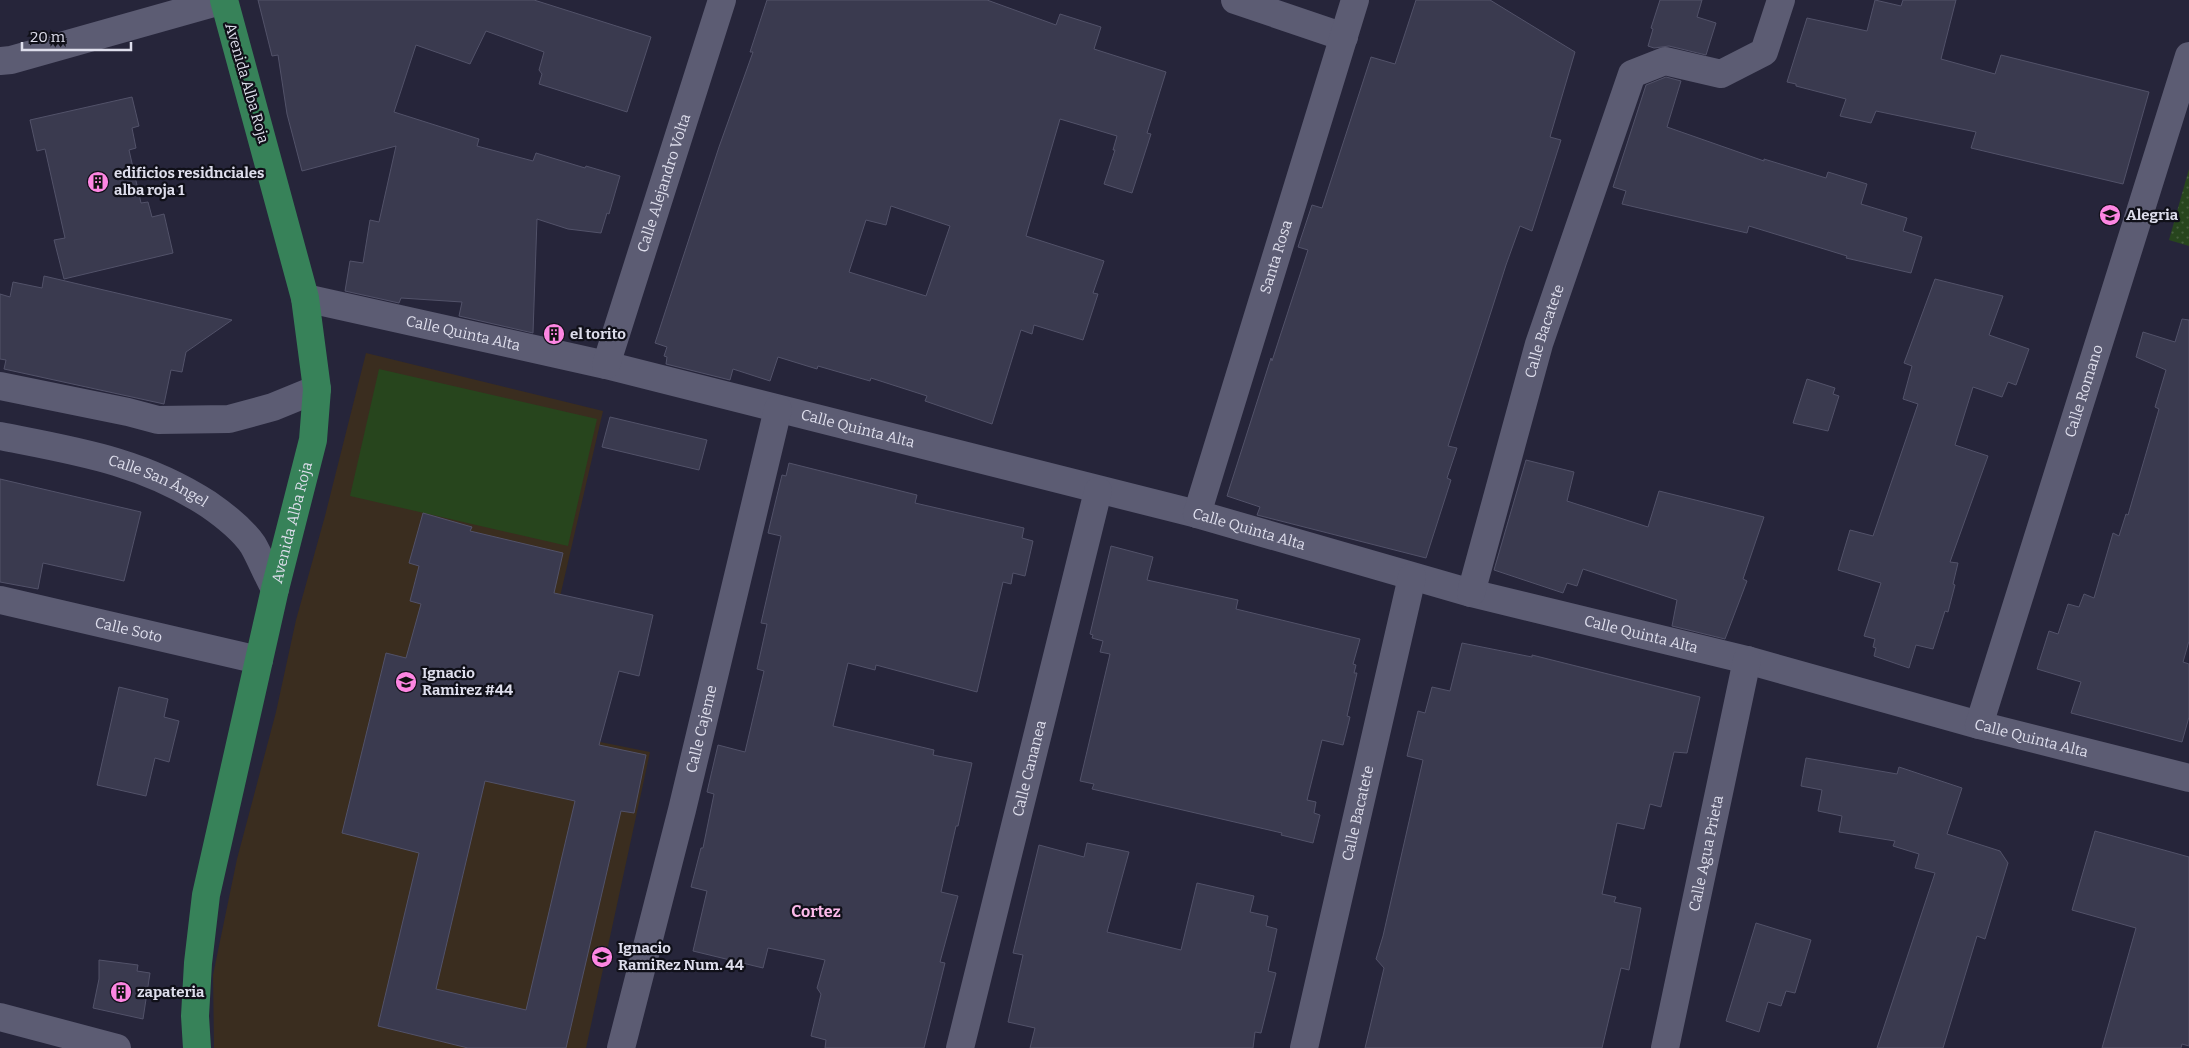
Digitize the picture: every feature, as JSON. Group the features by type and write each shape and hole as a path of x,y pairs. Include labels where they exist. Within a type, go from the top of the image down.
{"main road":[{"name":"Avenida Alba Roja","path":"197,1048 195,1016 198,963 206,895 275,590 313,440 317,389 305,298 224,0"}],"street":[{"path":"0,61 11,60 224,0"},
{"name":"Calle Alejandro Volta","path":"606,365 722,0"},
{"path":"1235,0 1344,37"},
{"name":"Santa Rosa","path":"1197,514 1356,0"},
{"name":"Calle Bacatete","path":"1471,593 1539,344 1632,74 1665,61 1721,74 1764,52 1781,0"},
{"name":"Calle Romano","path":"1979,725 2189,56"},
{"name":"Calle Quinta Alta","path":"305,298 606,365 958,453 1197,514 1471,593 1748,660 1979,725 2189,778"},
{"path":"0,386 128,412 158,420 229,419 273,407 317,389"},
{"name":"Calle Cajeme","path":"621,1048 682,810 778,409"},
{"name":"Calle San Ángel","path":"0,436 99,455 144,470 191,493 225,515 252,544 275,590"},
{"name":"Calle Cananea","path":"960,1048 1098,490"},
{"name":"Calle Bacatete","path":"1304,1048 1412,577"},
{"name":"Calle Soto","path":"0,600 259,660"},
{"name":"Calle Agua Prieta","path":"1665,1048 1748,660"},
{"path":"0,1017 117,1048"}],"shaded area":[{"name":"Ignacio Ramirez #44","path":"366,353 603,411 559,601 520,726 650,752 586,1048 214,1048 213,975 237,859 276,712 296,620 325,516"}],"green space":[{"path":"2189,169 2189,246 2169,240"},
{"path":"379,369 597,419 568,546 350,496"}],"building":[{"path":"258,0 534,0 651,37 627,112 539,84 542,74 539,70 544,52 486,31 470,64 416,45 394,112 479,139 477,146 533,161 536,153 585,168 586,166 620,176 609,214 607,213 601,233 568,229 537,219 533,333 459,316 462,302 401,298 399,303 345,291 350,261 363,263 370,220 379,222 396,146 302,171 287,114 278,55 272,56"},
{"path":"767,0 987,0 1056,25 1060,14 1101,27 1094,49 1166,72 1147,133 1151,134 1132,193 1104,184 1115,150 1113,150 1117,136 1060,119 1026,236 1104,261 1093,293 1098,294 1083,340 1034,325 1032,334 1021,330 992,424 925,401 927,396 871,378 870,381 818,366 817,369 778,357 770,381 733,369 730,380 666,364 667,357 664,356 667,347 655,343 719,147 753,52 750,52","holes":["891,206 950,226 926,296 849,272 866,220 886,225"]},
{"path":"1416,0 1490,0 1575,52 1550,137 1561,140 1532,231 1520,226 1506,265 1448,446 1457,448 1447,478 1451,480 1426,558 1257,515 1260,507 1227,496 1308,250 1298,247 1312,205 1322,208 1371,57 1395,64"},
{"path":"1660,0 1702,0 1697,17 1716,23 1706,55 1669,46 1654,48 1648,46 1653,29 1651,28"},
{"path":"1875,0 1901,6 1903,0 1956,0 1941,59 1995,74 2001,55 2149,92 2123,184 1971,148 1976,132 1876,111 1871,123 1840,116 1846,99 1787,82 1807,18 1867,31"},
{"path":"1666,77 1681,81 1667,127 1764,161 1764,159 1826,178 1828,172 1867,184 1861,204 1907,218 1903,231 1922,237 1911,273 1846,258 1847,256 1749,226 1747,233 1622,204 1626,191 1613,187 1646,85"},
{"name":"edificios residnciales alba roja 1","path":"132,97 139,126 132,128 136,148 129,150 141,203 148,202 152,217 164,214 173,253 64,279 54,240 65,238 45,149 37,151 30,120"},
{"path":"44,276 232,320 186,352 182,372 171,370 164,404 4,369 6,360 0,359 0,294 10,297 13,282 42,288"},
{"path":"1935,279 2003,296 1989,335 2029,349 2016,385 2008,382 2002,397 1973,387 1955,445 1988,456 1950,562 1958,563 1948,612 1945,611 1933,649 1916,645 1909,668 1874,656 1876,648 1873,647 1875,639 1864,636 1881,583 1838,570 1850,530 1873,536 1918,404 1903,399 1912,366 1904,363"},
{"path":"2182,319 2189,320 2189,641 2183,662 2189,664 2189,717 2182,742 2071,713 2081,682 2037,669 2049,631 2058,634 2068,604 2079,607 2084,594 2094,598 2113,533 2119,536 2126,514 2128,515 2159,409 2155,407 2166,370 2136,357 2143,332 2175,342"},
{"path":"1807,379 1835,388 1833,394 1839,396 1828,431 1793,423"},
{"path":"610,417 707,440 699,470 602,447"},
{"path":"1526,460 1574,472 1567,501 1648,527 1659,491 1764,517 1743,579 1747,581 1725,639 1672,626 1677,600 1583,569 1577,586 1567,583 1563,593 1494,570"},
{"path":"789,463 917,495 915,503 1024,528 1022,538 1033,541 1025,576 1013,573 1011,584 1003,582 977,692 876,665 875,670 848,663 833,726 934,750 933,755 972,763 941,892 958,896 940,962 945,963 924,1048 825,1048 826,1040 811,1036 821,994 817,988 825,960 768,948 763,968 693,951 707,891 691,887 701,848 703,848 714,794 707,792 718,745 745,752 764,671 757,669 767,624 761,623 781,536 768,533 782,475 786,476"},
{"path":"0,479 141,512 124,581 43,563 38,589 0,582"},
{"path":"423,513 472,527 470,531 563,553 554,593 653,615 639,676 619,671 599,745 646,755 634,813 621,811 566,1048 468,1048 378,1026 419,853 342,833 386,653 406,658 421,604 410,601 419,566 409,563","holes":["485,781 575,801 526,1010 436,989"]},
{"path":"1111,546 1153,557 1147,580 1238,600 1236,609 1360,639 1353,664 1356,665 1354,673 1357,673 1347,716 1350,717 1343,745 1322,740 1307,800 1316,802 1314,813 1320,815 1313,843 1281,835 1282,833 1092,789 1094,784 1080,781 1110,654 1100,652 1103,641 1092,638 1093,635 1090,634"},
{"path":"1462,643 1532,657 1532,655 1700,697 1687,753 1674,752 1661,807 1650,804 1644,829 1617,823 1602,894 1616,897 1614,902 1641,908 1629,970 1621,968 1602,1048 1365,1048 1384,968 1376,959 1383,936 1423,760 1407,756 1418,711 1425,713 1432,687 1450,691"},
{"path":"119,687 168,699 164,717 179,721 169,762 155,758 146,796 97,785"},
{"path":"1806,758 1897,774 1899,767 1962,788 1947,834 2000,851 2008,863 1985,939 1977,936 1943,1048 1877,1048 1935,873 1915,868 1919,854 1893,846 1895,841 1839,832 1842,816 1818,811 1822,790 1801,786"},
{"path":"2095,831 2189,857 2189,1046 2182,1044 2181,1048 2102,1048 2136,928 2072,910"},
{"path":"1087,843 1129,852 1107,932 1181,950 1197,883 1254,896 1250,912 1268,916 1266,926 1277,929 1268,971 1276,973 1261,1033 1255,1032 1253,1048 1030,1048 1035,1028 1008,1022 1023,955 1013,953 1039,845 1084,857"},
{"path":"1756,923 1811,940 1795,993 1786,991 1781,1006 1768,1002 1759,1032 1726,1021"},
{"name":"zapateria","path":"99,960 138,965 137,971 150,973 143,1019 93,1008 99,979"}],"place":[{"name":"edificios residnciales alba roja 1","path":"98,182"},
{"name":"Alegria","path":"2110,215"},
{"name":"el torito","path":"554,334"},
{"name":"Ignacio Ramirez #44","path":"406,682"},
{"name":"Ignacio RamiRez Num. 44","path":"602,957"},
{"name":"zapateria","path":"121,992"}],"district":[{"name":"Cortez","path":"816,911"}]}
